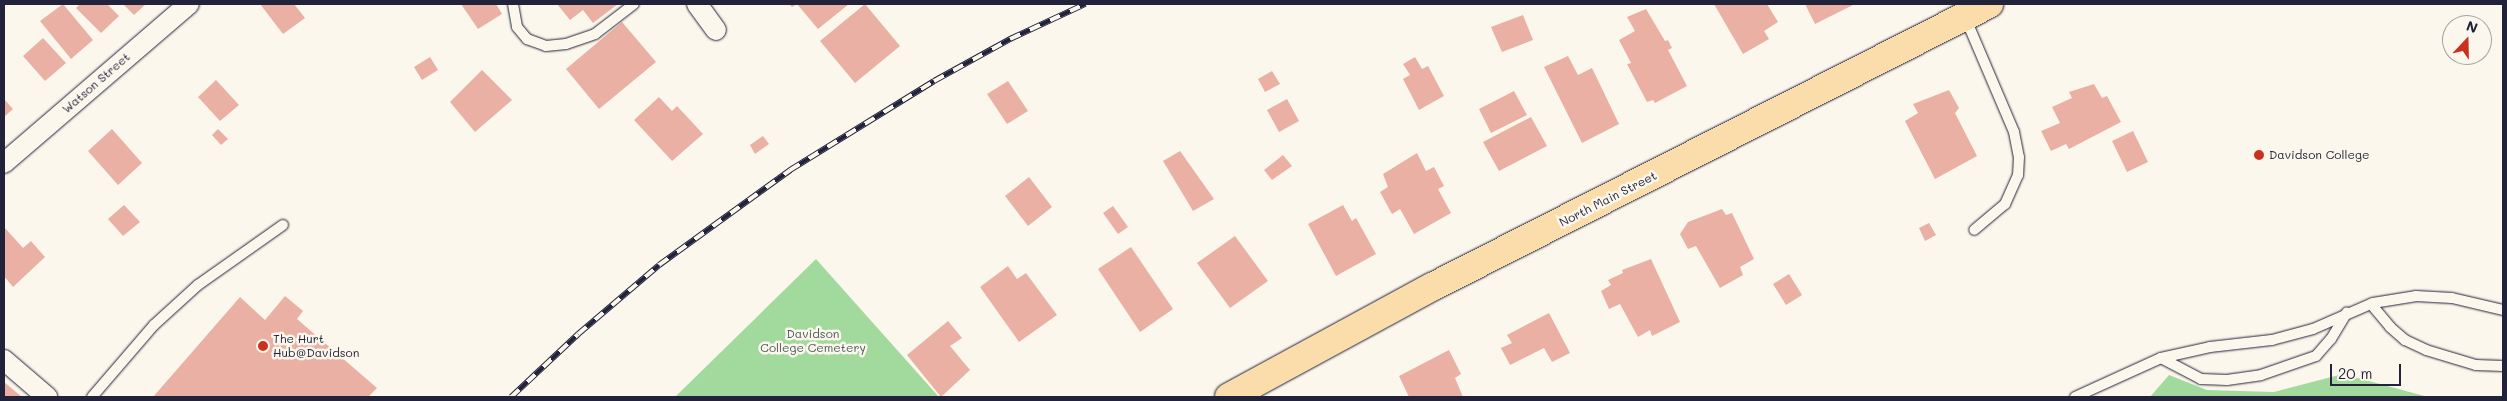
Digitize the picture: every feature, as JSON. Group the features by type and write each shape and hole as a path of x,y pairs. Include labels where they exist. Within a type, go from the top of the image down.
{"main road":[{"name":"North Main Street","path":"1229,397 1432,287 1989,4"}],"street":[{"name":"Watson Street","path":"4,163 189,4"},
{"path":"697,4 716,30"},
{"path":"4,360 47,397"}],"lane":[{"path":"513,4 517,27 527,39 546,46 566,44 595,34 634,4"},
{"path":"1964,16 2014,132 2019,157 2018,174 2005,204 1974,230"},
{"path":"92,397 154,325 186,296 283,225"},
{"path":"2075,397 2136,367 2161,358 2210,347 2272,340 2313,329 2347,312 2371,304 2416,296 2452,298 2503,310"},
{"path":"2371,304 2390,327 2405,340 2426,350 2476,365 2503,366"},
{"path":"2161,358 2201,379 2261,375 2316,356 2331,340 2347,312"}],"green space":[{"name":"Davidson College Cemetery","path":"816,259 939,397 675,397"},
{"path":"2343,374 2428,397 2150,397 2169,375 2207,390 2274,392"}],"building":[{"path":"63,4 93,40 71,59 40,21"},
{"path":"80,4 107,4 119,16 101,33 76,8"},
{"path":"123,4 146,4 134,15"},
{"path":"260,4 294,4 305,18 283,34"},
{"path":"461,4 496,4 502,14 478,29"},
{"path":"557,4 618,4 593,23 583,10 570,20"},
{"path":"797,4 849,4 818,29"},
{"path":"865,4 900,46 855,83 820,41"},
{"path":"1714,4 1767,4 1778,22 1764,31 1769,39 1743,54"},
{"path":"1805,4 1855,4 1815,24"},
{"path":"1646,9 1665,41 1668,40 1672,48 1668,50 1687,86 1655,103 1653,100 1647,102 1627,64 1631,63 1619,40 1635,31 1627,17"},
{"path":"1523,15 1533,40 1502,52 1491,27"},
{"path":"622,22 656,62 599,109 566,69"},
{"path":"43,38 66,63 45,81 23,56"},
{"path":"1568,56 1578,75 1592,68 1619,124 1582,143 1544,67"},
{"path":"430,57 438,70 422,80 414,67"},
{"path":"1415,57 1422,69 1428,66 1444,96 1419,110 1403,79 1410,75 1403,64"},
{"path":"482,70 512,100 475,132 450,102"},
{"path":"1272,71 1280,84 1265,92 1258,79"},
{"path":"216,80 239,105 220,121 198,97"},
{"path":"1008,81 1028,111 1007,124 987,94"},
{"path":"2094,84 2102,98 2107,96 2121,122 2069,149 2066,144 2051,151 2041,131 2060,123 2052,107 2072,98 2069,92"},
{"path":"1949,90 1959,108 1955,113 1977,156 1935,179 1905,121 1918,113 1913,104"},
{"path":"1514,91 1527,115 1491,133 1479,109"},
{"path":"659,97 672,111 677,106 703,134 672,161 634,120"},
{"path":"4,99 13,109 4,117"},
{"path":"1287,99 1299,121 1279,132 1267,110"},
{"path":"1531,117 1547,146 1499,171 1483,142"},
{"path":"112,129 142,163 118,185 88,151"},
{"path":"218,129 228,139 221,145 212,135"},
{"path":"2133,131 2148,162 2127,172 2112,141"},
{"path":"763,136 769,144 755,154 750,145"},
{"path":"1180,151 1214,199 1193,211 1163,161"},
{"path":"1417,153 1426,171 1434,167 1444,186 1438,189 1451,213 1414,234 1400,209 1392,214 1380,192 1388,187 1383,174"},
{"path":"1283,155 1292,166 1272,180 1264,170"},
{"path":"1029,177 1052,207 1028,226 1005,196"},
{"path":"124,205 140,222 123,236 108,219"},
{"path":"1343,205 1352,221 1356,218 1376,254 1336,276 1308,224"},
{"path":"1113,206 1128,227 1118,234 1103,213"},
{"path":"1722,209 1726,215 1732,213 1754,259 1740,267 1743,275 1720,288 1696,246 1688,249 1680,234 1688,222"},
{"path":"1929,223 1936,235 1925,241 1919,228"},
{"path":"4,227 23,248 31,241 45,257 13,287 4,276"},
{"path":"1235,236 1268,281 1230,308 1197,263"},
{"path":"1131,247 1173,309 1140,332 1098,269"},
{"path":"1651,259 1680,322 1652,336 1650,330 1638,337 1620,304 1609,309 1601,291 1611,285 1608,280 1623,273 1622,270"},
{"path":"1008,266 1017,279 1026,273 1057,315 1019,342 980,287"},
{"path":"1789,274 1802,295 1786,305 1773,284"},
{"name":"The Hurt Hub@Davidson","path":"285,296 303,311 297,319 377,388 368,397 153,397 240,297 265,320"},
{"path":"1549,313 1570,353 1552,362 1544,348 1510,365 1501,348 1512,343 1507,335"},
{"path":"948,321 962,338 950,346 970,370 941,397 907,355"},
{"path":"1449,350 1461,374 1455,378 1463,397 1409,397 1399,376"},
{"path":"4,382 22,397 4,397"}],"railway":[{"path":"511,397 578,334 659,265 790,170 934,81 1010,39 1085,4"}],"place":[{"name":"Davidson College","path":"2259,155"},
{"name":"The Hurt Hub@Davidson","path":"263,346"}]}
